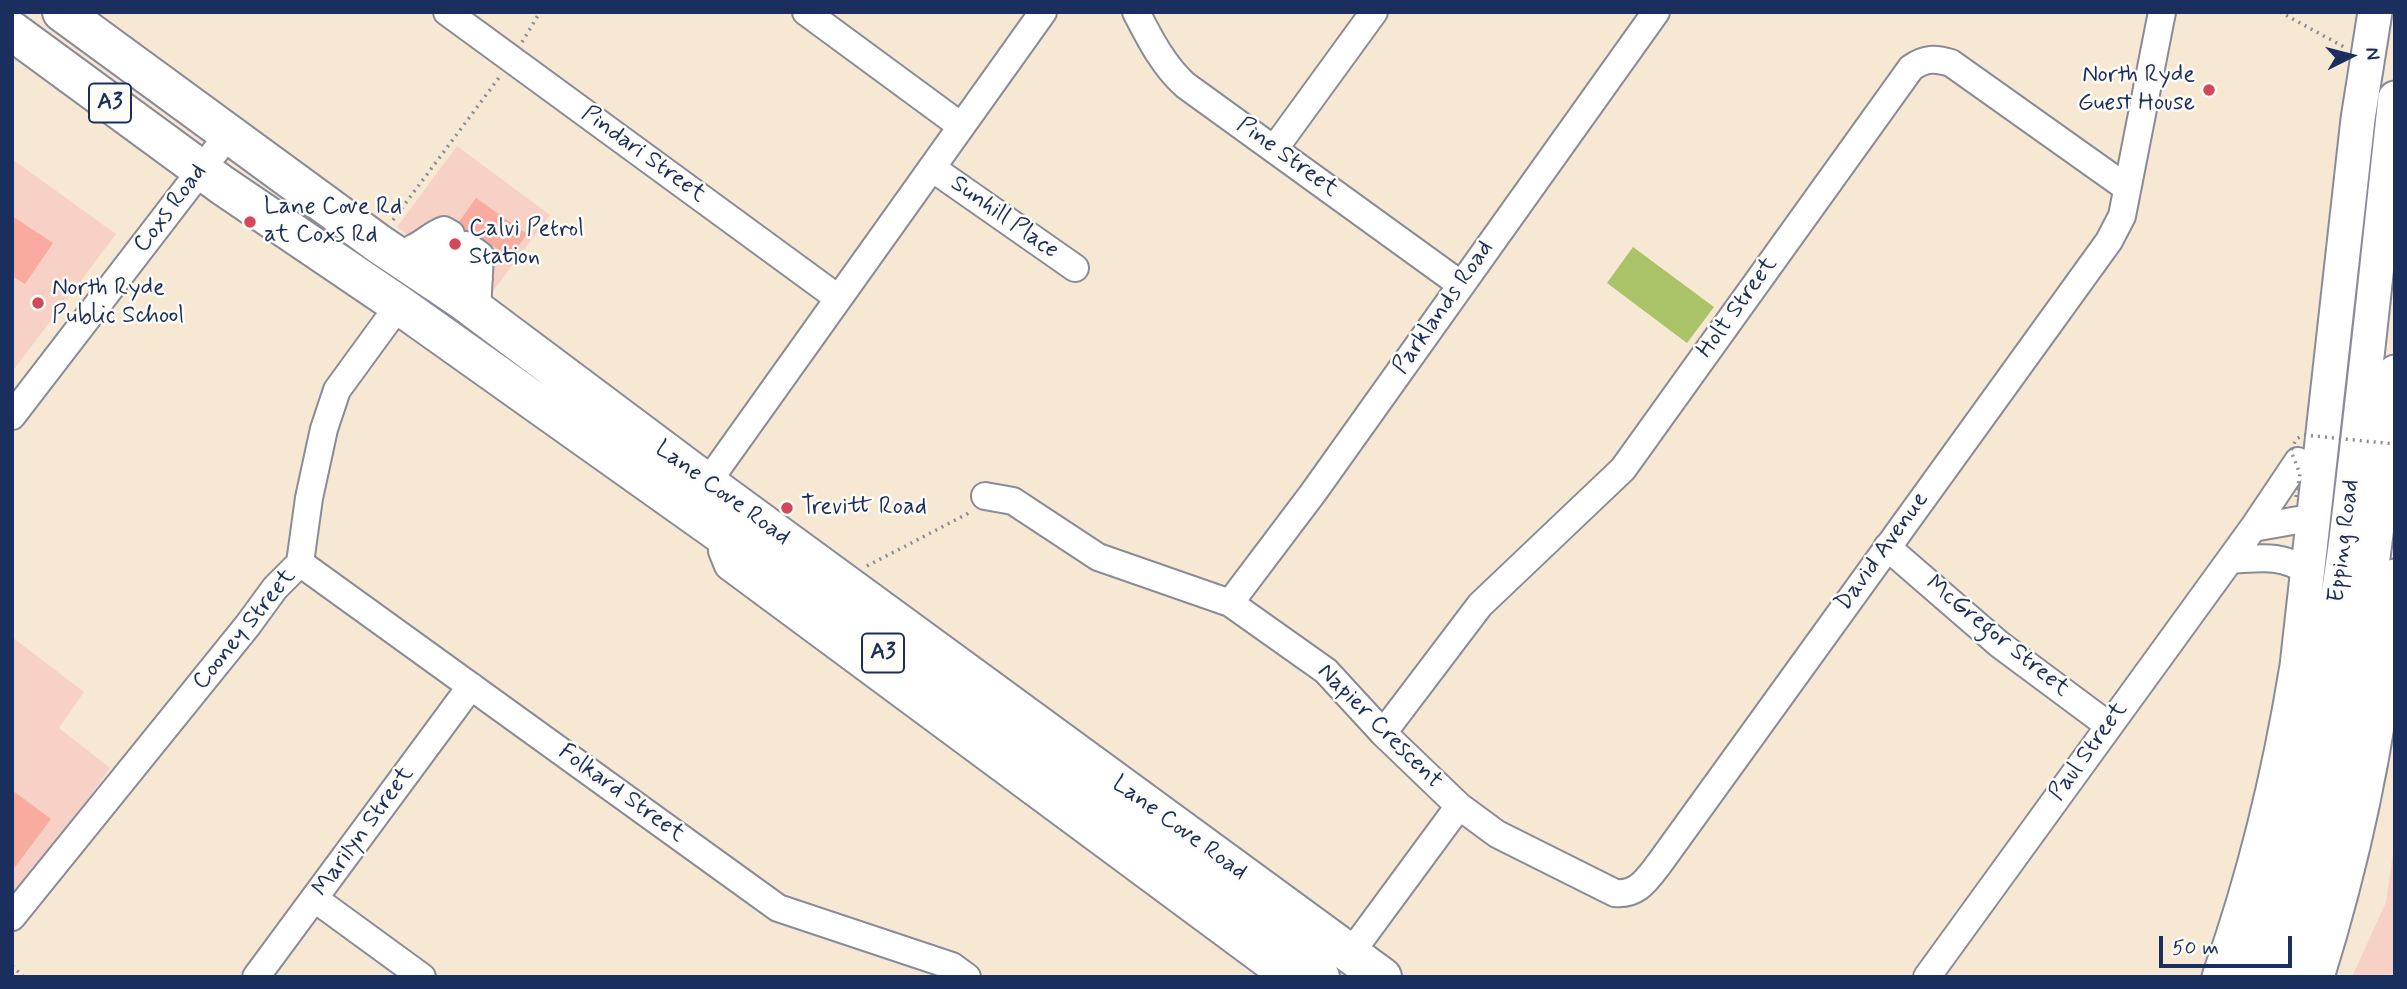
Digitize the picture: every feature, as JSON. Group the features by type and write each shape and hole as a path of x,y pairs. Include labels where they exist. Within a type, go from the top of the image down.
{"highway":[{"name":"Lane Cove Road","path":"62,12 228,135 445,254 707,483 1382,977"},
{"name":"Lane Cove Road","path":"23,26 201,170 399,305 724,536 1320,977"}],"main road":[{"path":"2219,977 2252,873 2285,737 2297,666 2309,571 2306,507 2375,12"},
{"name":"Epping Road","path":"2252,977 2278,895 2314,755 2323,700 2354,472 2395,98"},
{"name":"Epping Road","path":"2283,977 2311,892 2345,748 2357,679 2395,372"},
{"path":"2317,977 2337,914 2364,805 2384,693 2395,576"}],"street":[{"name":"Pindari Street","path":"447,12 838,298"},
{"path":"806,12 961,126"},
{"path":"707,483 1043,12"},
{"name":"Pine Street","path":"1136,12 1156,50 1173,74 1185,85 1460,284"},
{"path":"1275,148 1374,12"},
{"name":"Parklands Road","path":"1230,603 1313,493 1656,12"},
{"name":"David Avenue","path":"1459,806 1497,834 1601,887 1615,893 1636,891 1659,864 2109,241 2122,216 2162,12"},
{"name":"Holt Street","path":"1383,733 1480,605 1623,469 1910,68 1922,60 1936,59 1951,63 2127,188"},
{"name":"Coxs Road","path":"12,416 228,135"},
{"name":"Sunhill Place","path":"932,168 1075,268"},
{"name":"Cooney Street","path":"12,917 275,588 300,563 309,498 324,429 338,390 399,305"},
{"name":"Paul Street","path":"1927,977 2230,560 2298,461"},
{"name":"Napier Crescent","path":"985,496 1013,501 1098,557 1230,603 1326,671 1383,733 1459,806 1350,954"},
{"path":"2253,528 2306,507"},
{"path":"724,536 722,551 728,566 1283,977"},
{"name":"McGregor Street","path":"1887,547 1999,644 2108,725"},
{"path":"2230,560 2269,556 2290,561 2309,571"},
{"name":"Folkard Street","path":"300,563 778,908 952,966 967,977"},
{"name":"Marilyn Street","path":"256,977 471,686"},
{"path":"315,899 422,977"}],"path":[{"path":"445,254 513,59 540,12"},
{"path":"2280,12 2351,51"},
{"path":"2306,507 2300,474 2291,451 2296,439 2304,435 2395,444"},
{"path":"866,566 967,514 985,496"},
{"path":"12,966 24,977"}],"shaded area":[{"path":"457,146 550,215 490,295 397,227"},
{"name":"North Ryde Public School","path":"12,159 116,234 12,372"},
{"path":"12,637 84,692 59,728 110,768 12,906"},
{"path":"2395,839 2395,977 2352,977 2386,902"}],"green space":[{"path":"1633,247 1714,307 1687,343 1607,283"}],"building":[{"path":"476,198 527,234 510,258 473,232 468,239 441,247"},
{"path":"12,216 53,243 25,284 12,276"},
{"path":"12,790 51,819 12,871"}],"place":[{"name":"North Ryde Guest House","path":"2209,90"},
{"name":"Lane Cove Rd at Coxs Rd","path":"250,222"},
{"name":"Calvi Petrol Station","path":"455,244"},
{"name":"North Ryde Public School","path":"38,303"},
{"name":"Trevitt Road","path":"787,508"}]}
